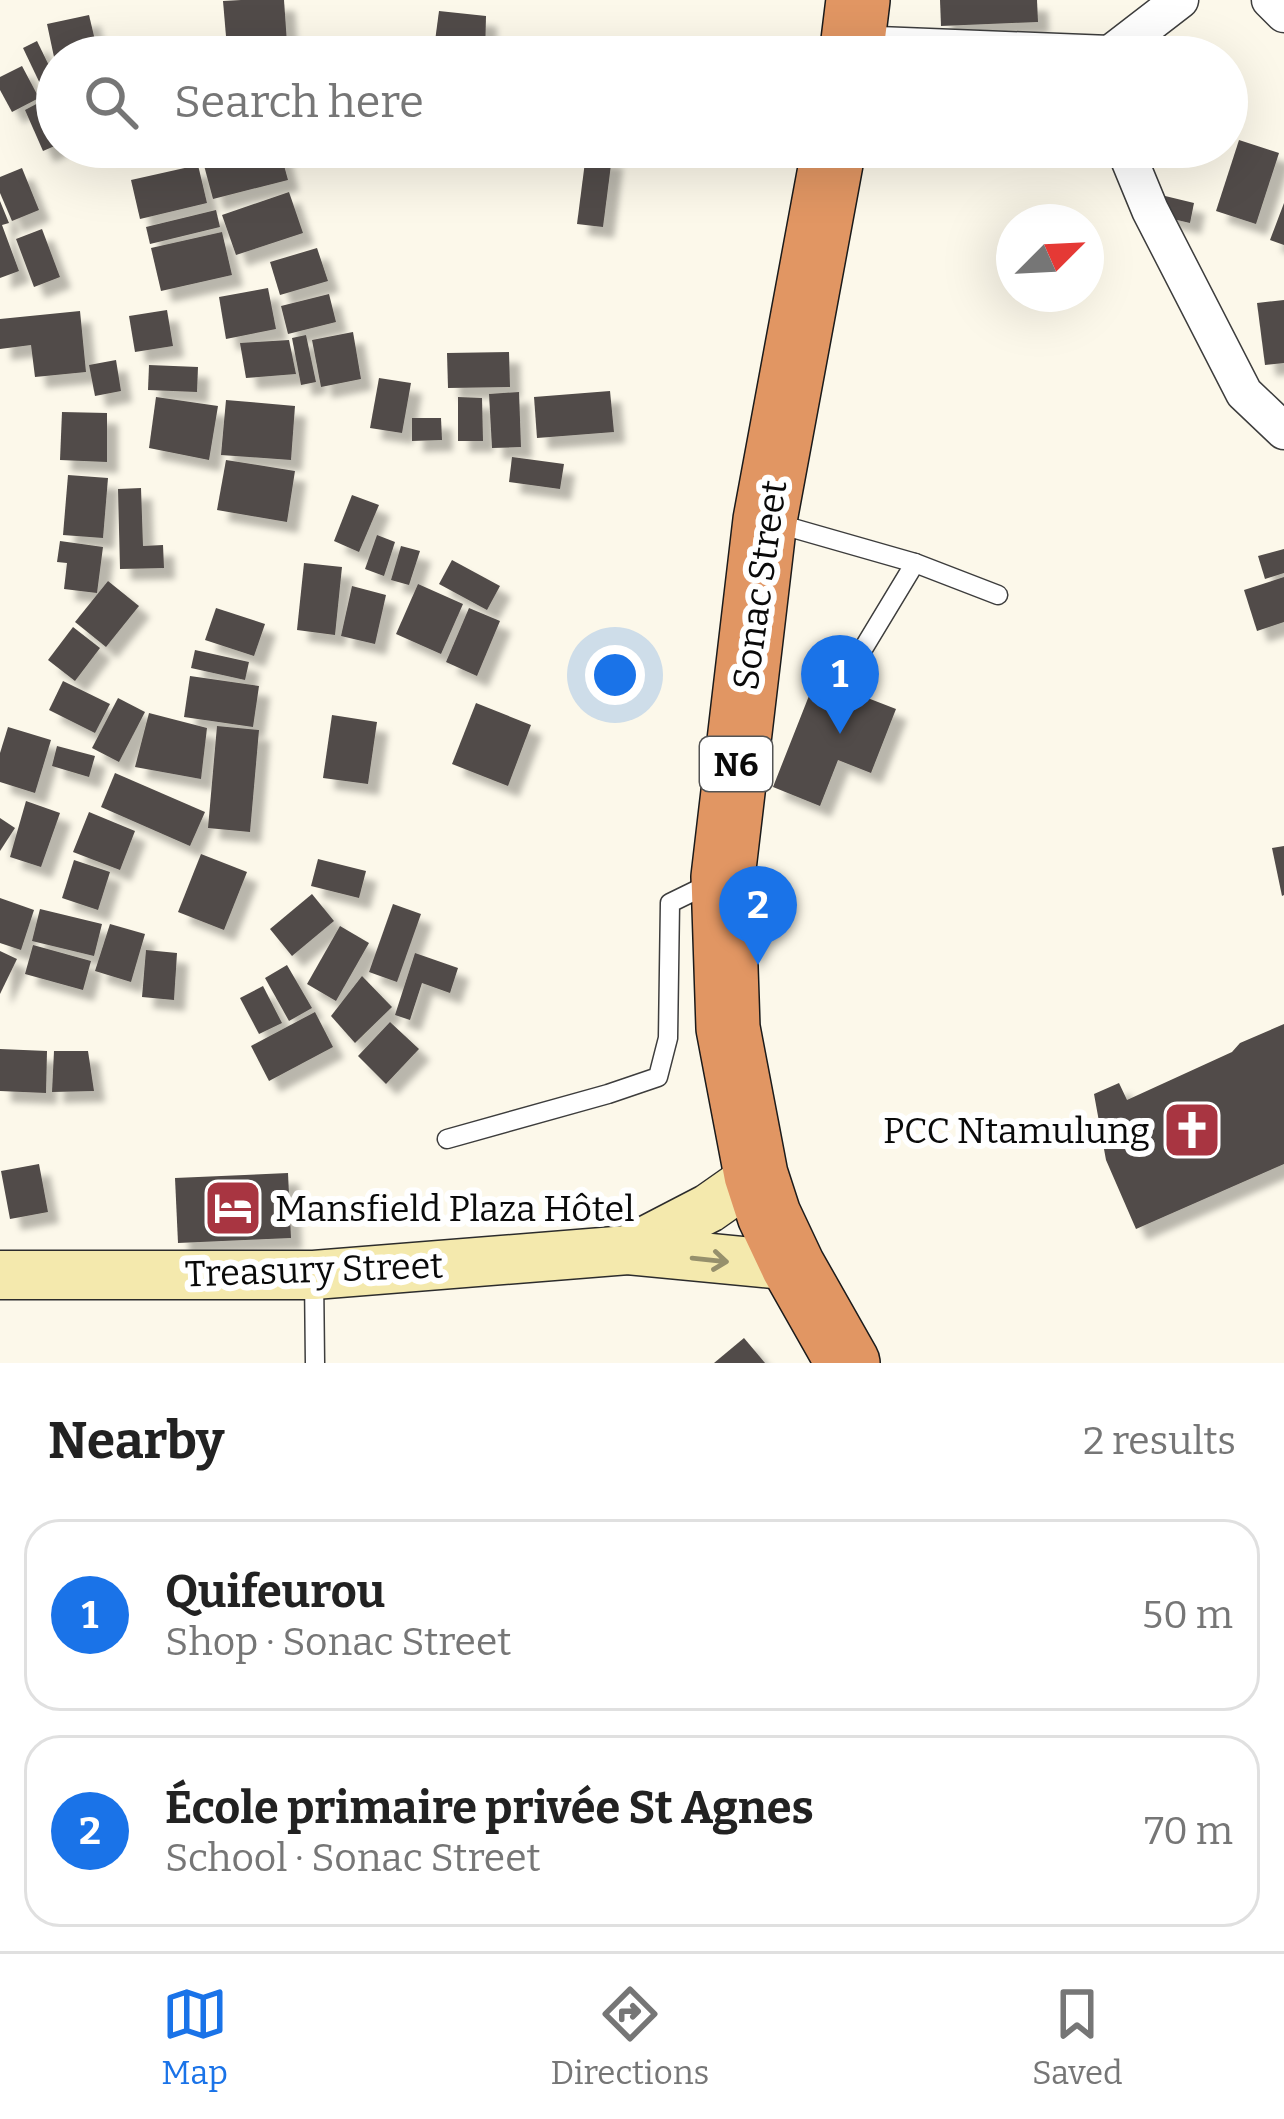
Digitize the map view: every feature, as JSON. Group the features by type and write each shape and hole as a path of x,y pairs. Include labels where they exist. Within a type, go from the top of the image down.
{"highway":[{"name":"Sonac Street","path":"830,168 765,520 723,877 728,1028 756,1175 793,1266 848,1363"}],"main road":[{"name":"Treasury Street","path":"628,1250 709,1208 756,1175"},
{"name":"Treasury Street","path":"0,1275 314,1276 628,1250 793,1266"}],"street":[{"path":"1135,36 1180,0"},
{"path":"1270,0 1284,14"},
{"path":"1133,168 1244,393 1284,430"}],"lane":[{"path":"765,520 915,562 998,595"},
{"path":"860,654 915,562"},
{"path":"447,1139 658,1076 668,1038 670,903 723,877"},
{"path":"314,1276 315,1363"}],"building":[{"path":"284,0 287,36 226,36 223,1"},
{"path":"940,0 1037,0 1038,22 941,26"},
{"path":"439,11 486,16 486,36 436,36"},
{"path":"89,15 94,36 50,36 47,24"},
{"path":"36,42 36,75 23,48"},
{"path":"22,66 36,100 12,112 0,90 0,77"},
{"path":"36,104 36,135 25,110"},
{"path":"1248,143 1279,153 1256,224 1216,211 1230,168 1248,168"},
{"path":"22,168 39,210 12,221 0,193 0,177"},
{"path":"199,168 207,203 140,219 131,180"},
{"path":"205,168 285,168 288,180 213,199"},
{"path":"584,168 611,168 603,227 577,224"},
{"path":"289,192 303,233 236,255 222,215"},
{"path":"1161,195 1194,203 1190,223 1156,215"},
{"path":"0,201 9,223 2,225 19,271 0,278"},
{"path":"1284,203 1284,245 1270,240"},
{"path":"216,210 220,227 150,244 146,227"},
{"path":"42,229 60,277 34,287 16,239"},
{"path":"222,232 232,275 161,291 151,248"},
{"path":"317,248 328,281 280,295 270,262"},
{"path":"268,288 276,329 226,339 219,297"},
{"path":"329,294 336,322 288,334 281,306"},
{"path":"1284,300 1284,363 1265,365 1257,303"},
{"path":"167,310 173,346 135,352 129,316"},
{"path":"80,311 86,372 35,377 31,345 0,349 0,319"},
{"path":"353,332 361,379 321,387 312,340"},
{"path":"306,335 316,382 301,385 292,338"},
{"path":"289,340 296,374 246,378 240,343"},
{"path":"509,352 510,387 448,388 447,353"},
{"path":"116,360 121,391 95,396 89,365"},
{"path":"149,365 198,367 197,392 148,390"},
{"path":"379,378 411,383 402,433 370,428"},
{"path":"610,391 614,432 537,438 534,397"},
{"path":"519,392 521,447 492,448 489,394"},
{"path":"156,397 218,406 209,460 149,448"},
{"path":"458,397 482,398 483,441 458,441"},
{"path":"226,400 295,406 291,460 221,455"},
{"path":"62,412 107,413 107,462 60,460"},
{"path":"412,418 441,418 442,440 412,441"},
{"path":"512,457 564,464 560,489 509,482"},
{"path":"226,460 295,471 287,522 217,510"},
{"path":"68,475 108,478 103,538 63,535"},
{"path":"141,488 143,546 163,545 164,568 120,569 118,489"},
{"path":"352,495 379,505 359,552 334,541"},
{"path":"377,535 395,542 384,576 365,569"},
{"path":"60,541 103,547 97,593 64,589 67,563 57,562"},
{"path":"401,546 420,551 409,585 391,580"},
{"path":"1284,549 1284,573 1265,579 1258,556"},
{"path":"452,560 500,586 487,610 439,584"},
{"path":"304,563 342,567 335,635 297,630"},
{"path":"1284,577 1284,622 1257,631 1244,590"},
{"path":"108,581 139,606 106,647 75,622"},
{"path":"418,584 463,604 441,654 396,634"},
{"path":"352,586 386,595 375,644 341,636"},
{"path":"216,608 265,624 254,656 205,640"},
{"path":"469,608 500,621 477,676 446,662"},
{"path":"73,627 100,648 75,681 48,660"},
{"path":"195,650 249,662 245,680 191,668"},
{"path":"190,676 259,686 253,727 184,717"},
{"path":"816,678 896,709 871,773 838,760 820,806 773,787"},
{"path":"63,681 110,704 95,733 49,710"},
{"path":"118,698 145,712 119,762 92,748"},
{"path":"476,703 531,725 508,786 452,764"},
{"path":"149,713 207,728 201,779 135,767"},
{"path":"332,715 377,722 368,784 323,778"},
{"path":"217,726 259,730 250,832 208,828"},
{"path":"8,727 51,740 35,793 0,782 0,753"},
{"path":"57,746 95,756 89,777 52,766"},
{"path":"115,773 205,812 190,846 101,807"},
{"path":"26,801 60,813 41,867 10,857"},
{"path":"89,812 135,831 120,870 73,852"},
{"path":"0,818 15,828 0,851"},
{"path":"1284,846 1284,895 1282,896 1272,848"},
{"path":"201,854 247,872 224,930 178,912"},
{"path":"318,859 366,871 359,898 311,886"},
{"path":"74,860 110,872 98,910 62,898"},
{"path":"312,894 334,921 292,956 270,929"},
{"path":"0,898 34,910 21,950 0,943"},
{"path":"393,904 421,914 397,982 369,972"},
{"path":"40,909 102,924 94,956 32,941"},
{"path":"110,924 145,934 131,982 95,971"},
{"path":"340,926 369,943 336,1001 307,984"},
{"path":"33,945 91,961 83,990 25,974"},
{"path":"146,950 177,953 174,1000 142,997"},
{"path":"0,951 17,959 0,994"},
{"path":"415,953 458,968 450,993 422,983 410,1020 395,1015"},
{"path":"287,965 312,1008 289,1021 265,978"},
{"path":"362,976 392,1007 355,1043 331,1016"},
{"path":"263,986 282,1023 259,1034 240,998"},
{"path":"315,1012 333,1047 269,1081 251,1046"},
{"path":"390,1022 419,1049 386,1084 358,1056"},
{"name":"PCC Ntamulung","path":"1284,1024 1284,1164 1136,1229 1106,1160 1094,1094 1119,1083 1127,1100"},
{"path":"0,1049 47,1051 46,1093 0,1091"},
{"path":"54,1051 88,1051 94,1091 52,1092"},
{"path":"39,1164 48,1212 10,1219 1,1171"},
{"name":"Mansfield Plaza Hôtel","path":"288,1173 291,1238 178,1243 175,1178"},
{"path":"744,1338 765,1363 714,1363"}],"place":[{"name":"Quifeurou","path":"840,734"},
{"name":"École primaire privée St Agnes","path":"758,965"},
{"name":"PCC Ntamulung","path":"1192,1130"},
{"name":"Mansfield Plaza Hôtel","path":"233,1208"}]}
